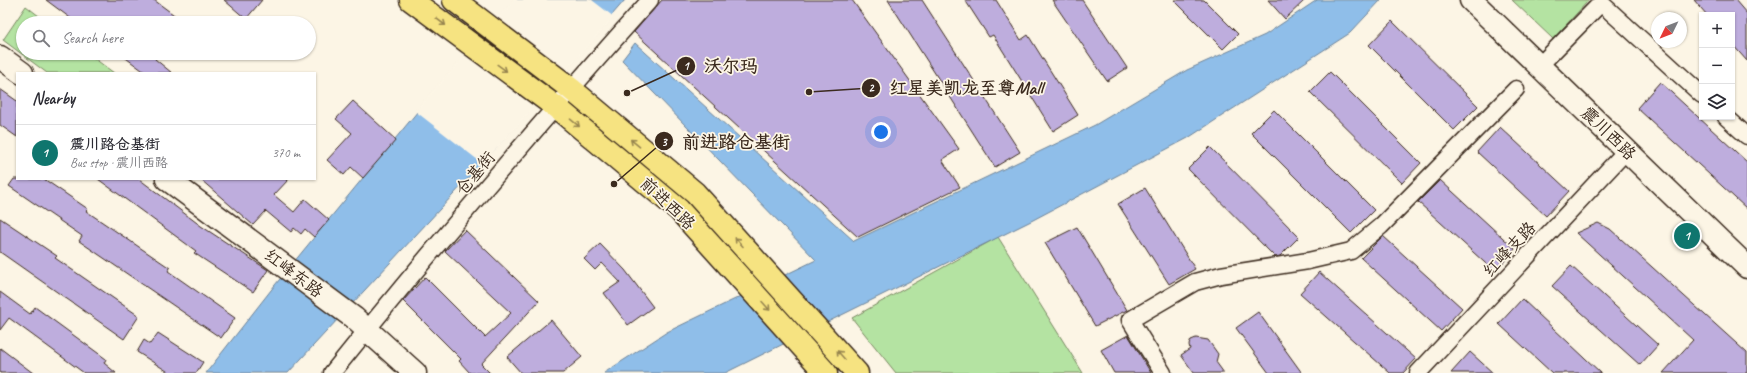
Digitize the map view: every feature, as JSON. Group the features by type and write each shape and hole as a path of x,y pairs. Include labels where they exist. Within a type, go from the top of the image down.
{"main road":[{"name":"前进西路","path":"412,0 550,103 679,210 826,373"},
{"name":"前进西路","path":"454,0 565,85 695,193 857,373"}],"street":[{"name":"仓基街","path":"332,373 361,323 565,85 650,0"},
{"name":"震川西路","path":"1471,0 1747,266"},
{"path":"1539,66 1603,1 1699,92"},
{"path":"0,56 21,72"},
{"path":"1163,373 1130,320 1195,282 1221,275 1308,261 1351,251 1381,226 1516,89"},
{"path":"1729,120 1747,136"},
{"name":"红峰支路","path":"1418,373 1627,150"},
{"name":"红峰东路","path":"168,180 361,323 415,373"}],"green space":[{"path":"1512,0 1589,0 1553,39"},
{"path":"26,6 39,16 19,16"},
{"path":"16,21 16,50 3,40"},
{"path":"30,60 96,60 113,72 46,72"},
{"path":"998,237 1083,373 896,373 852,318"}],"water":[{"path":"517,0 625,0 491,154 288,373 206,373 275,285 432,94"},
{"path":"1317,0 1381,0 1350,33 1188,138 1033,220 725,373 604,373 667,332 816,260 622,60 635,43 854,241 1095,125 1187,70 1265,35"}],"pier":[{"path":"514,0 592,0 614,17 483,164 415,111"}],"building":[{"path":"46,0 154,0 176,16 68,16"},
{"path":"224,0 262,0 249,16 243,16"},
{"path":"662,0 852,0 959,149 942,160 960,187 858,237 634,32"},
{"path":"888,0 922,0 1020,152 995,167"},
{"path":"965,0 996,0 1021,40 1028,35 1078,115 1053,131 993,35 989,37"},
{"path":"1052,0 1082,0 1127,68 1107,81"},
{"path":"1174,0 1204,0 1238,34 1223,49"},
{"path":"1268,0 1305,0 1285,19"},
{"path":"1694,0 1735,0 1747,14 1747,61 1735,47 1735,12 1704,12"},
{"path":"1392,21 1478,106 1454,130 1369,45"},
{"path":"128,60 156,60 171,72 145,72"},
{"path":"1330,72 1421,163 1402,183 1310,92"},
{"path":"1660,82 1699,118 1699,120 1701,120 1747,162 1747,209 1637,108"},
{"path":"0,89 16,100 16,136 0,125"},
{"path":"353,101 396,140 363,178 351,167 344,175 327,160 352,133 336,119"},
{"path":"1274,110 1374,210 1351,233 1251,133"},
{"path":"1500,127 1569,191 1546,216 1477,152"},
{"path":"1210,147 1299,237 1280,256 1275,257 1188,169"},
{"path":"14,179 45,180 88,209 86,211 170,268 168,271 235,318 221,338 79,241 82,236 9,186"},
{"path":"99,180 140,180 201,226 268,270 253,292 194,253 196,251"},
{"path":"201,180 288,180 274,195 294,212 305,199 329,220 314,237 305,229 301,234 294,228 291,232 266,211 253,225"},
{"path":"1440,180 1515,249 1495,272 1418,202"},
{"path":"1145,188 1195,269 1169,284 1118,204"},
{"path":"0,218 57,256 55,258 139,316 124,339 0,252"},
{"path":"1598,223 1610,229 1747,353 1747,373 1663,373 1693,340 1576,233"},
{"path":"1077,227 1127,310 1095,326 1045,243"},
{"path":"465,230 539,301 481,364 490,373 470,373 459,361 461,359 403,301 425,277 485,337 511,313 445,251"},
{"path":"1383,236 1462,308 1441,331 1361,258"},
{"path":"600,244 625,270 653,307 628,325 604,293 620,282 602,263 595,270 584,259"},
{"path":"1571,266 1658,345 1640,365 1552,286"},
{"path":"1319,272 1416,359 1403,373 1390,373 1300,293"},
{"path":"0,292 30,314 35,307 106,359 104,363 116,373 84,373 9,318 0,330"},
{"path":"1522,299 1601,373 1552,373 1499,324"},
{"path":"1258,312 1302,373 1269,373 1236,328"},
{"path":"551,320 582,357 563,373 521,373 507,357"},
{"path":"158,333 203,362 196,373 170,373 137,352 144,340 150,344"},
{"path":"1128,335 1151,373 1114,373 1101,350"},
{"path":"1196,338 1208,340 1218,354 1216,362 1224,373 1194,373 1181,355 1190,349 1189,345 1191,340"},
{"path":"0,348 33,373 0,373"},
{"path":"1470,352 1493,373 1451,373"}],"place":[{"name":"红星美凯龙至尊Mall","path":"809,92"},
{"name":"沃尔玛","path":"627,93"},
{"name":"前进路仓基街","path":"614,184"},
{"name":"震川路仓基街","path":"1687,236"}]}
